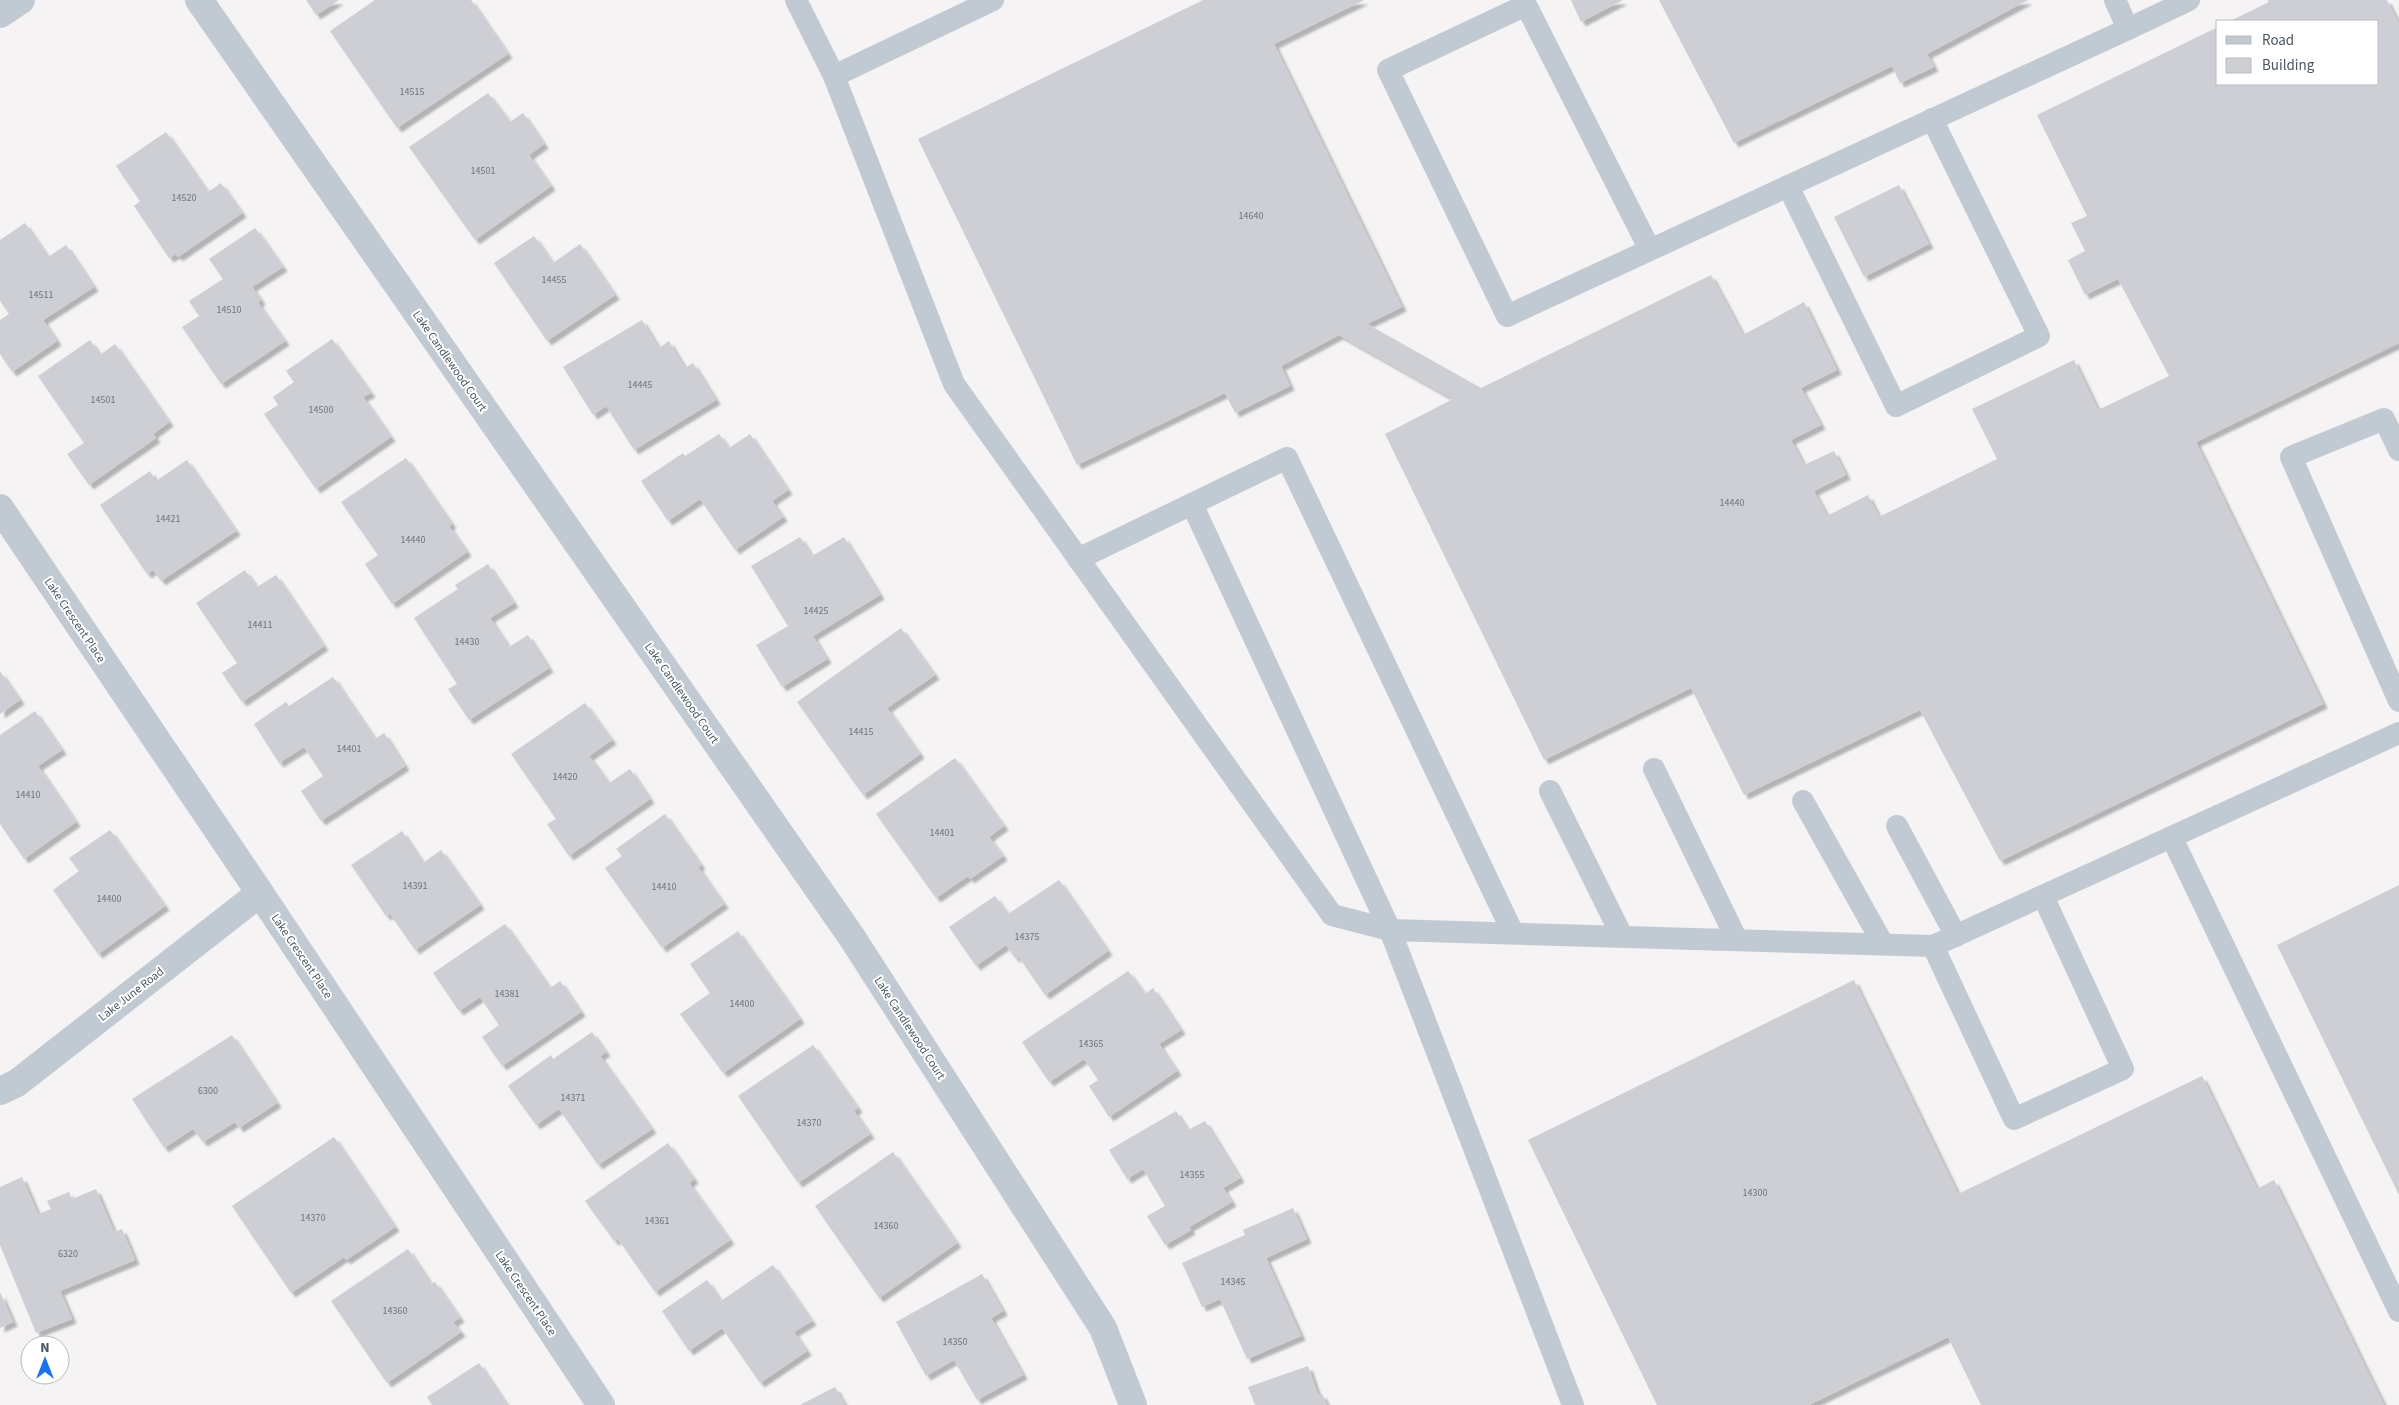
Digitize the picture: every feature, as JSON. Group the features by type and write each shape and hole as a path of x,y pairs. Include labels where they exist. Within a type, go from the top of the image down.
{"street":[{"path":"0,14 21,0"},
{"name":"Lake Candlewood Court","path":"199,0 851,936 1103,1328 1133,1405"},
{"name":"Lake Crescent Place","path":"0,508 260,893 601,1405"},
{"name":"Lake June Road","path":"0,1091 17,1083 260,893"}],"lane":[{"path":"796,0 834,76 954,384 1332,915 1390,930 1933,946 2399,734"},
{"path":"834,76 993,0"},
{"path":"2115,0 2128,28"},
{"path":"1650,250 1526,5 1388,70 1507,316 1650,250 1788,186 2188,0"},
{"path":"1788,186 1896,406 2039,336 1932,119"},
{"path":"2399,450 2384,418 2291,457 2399,701"},
{"path":"1078,559 1287,458 1513,933"},
{"path":"1192,504 1390,930 1573,1405"},
{"path":"1654,769 1737,940"},
{"path":"1550,791 1622,936"},
{"path":"1803,801 1883,944"},
{"path":"1897,826 1956,936"},
{"path":"2172,838 2399,1311"},
{"path":"1933,946 2014,1119 2098,1081 2123,1069 2043,896"}],"building":[{"path":"306,0 339,0 316,15"},
{"path":"375,0 471,0 508,54 397,128 330,31"},
{"path":"1203,0 1364,0 1274,44 1402,307 1367,324 1481,388 1711,275 1743,335 1804,302 1837,370 1801,388 1821,425 1791,440 1804,465 1834,451 1846,475 1814,491 1827,516 1868,495 1879,517 1997,459 1972,409 2074,360 2098,410 2169,376 2118,279 2085,295 2068,260 2085,251 2071,223 2087,216 2037,115 2216,28 2216,85 2379,85 2379,20 2232,20 2269,2 2267,0 2387,0 2399,24 2399,343 2196,442 2323,704 2000,861 1920,710 1744,795 1691,688 1544,760 1385,434 1453,399 1339,335 1281,366 1290,386 1235,413 1225,393 1077,465 918,139"},
{"path":"1571,0 1623,0 1581,22"},
{"path":"1659,0 2028,0 1927,54 1934,67 1900,83 1892,66 1734,143"},
{"path":"488,93 510,122 523,113 544,144 529,155 551,186 475,240 409,147"},
{"path":"166,132 208,192 221,183 242,213 178,257 176,254 169,258 134,206 140,201 116,166"},
{"path":"1899,185 1929,244 1864,277 1834,217"},
{"path":"25,223 48,257 66,245 94,287 43,320 57,341 12,372 0,354 0,320 9,314 0,301 0,240"},
{"path":"255,228 283,267 252,287 261,300 258,303 285,341 221,384 182,327 199,316 189,301 223,279 209,259"},
{"path":"534,236 553,263 580,244 615,295 547,341 494,263"},
{"path":"642,320 659,348 669,341 685,368 693,363 716,400 634,450 606,406 593,415 563,367"},
{"path":"332,339 371,393 363,397 391,437 316,489 264,414 278,405 273,397 294,382 286,371"},
{"path":"90,340 100,355 115,344 169,422 153,434 156,438 89,485 67,454 84,443 38,376"},
{"path":"719,434 729,448 750,434 788,490 772,501 783,517 735,550 700,499 668,521 641,481 683,453 685,456"},
{"path":"406,458 452,524 449,526 467,552 392,604 365,564 378,555 341,502"},
{"path":"187,460 236,531 161,581 153,570 147,574 100,505 150,471 156,481"},
{"path":"800,537 812,556 844,537 880,595 813,636 827,659 782,687 756,645 788,626 751,566"},
{"path":"488,564 514,603 490,618 509,647 528,635 549,668 469,720 448,689 457,684 414,618 458,589 455,585"},
{"path":"245,570 257,587 276,575 324,646 242,702 222,673 237,663 196,603"},
{"path":"901,628 935,675 887,708 920,754 863,795 797,702"},
{"path":"0,671 20,700 0,714"},
{"path":"333,677 375,739 384,733 405,766 321,821 301,791 323,776 304,747 279,763 254,724 286,702 289,706"},
{"path":"585,703 612,740 589,756 609,783 630,769 650,799 569,856 547,824 556,819 511,754"},
{"path":"35,711 62,750 38,766 76,822 24,859 0,824 0,735"},
{"path":"955,758 1004,826 989,837 1003,856 970,879 968,876 936,898 876,814"},
{"path":"665,814 701,865 698,867 724,904 662,948 605,868 622,856 616,849"},
{"path":"110,830 165,906 98,954 53,890 79,871 69,858"},
{"path":"402,831 423,863 441,850 480,905 415,950 390,914 386,916 351,865"},
{"path":"1059,880 1108,951 1045,995 1018,956 1015,958 1006,945 976,966 949,927 995,896 1008,914"},
{"path":"2399,885 2399,1195 2277,945"},
{"path":"505,924 550,988 560,981 581,1012 502,1066 482,1037 499,1025 480,997 459,1011 433,973"},
{"path":"738,931 800,1019 723,1073 680,1014 710,993 690,964"},
{"path":"1128,971 1145,994 1153,988 1181,1030 1159,1044 1177,1071 1109,1117 1089,1086 1098,1080 1084,1059 1049,1082 1022,1042"},
{"path":"1854,980 1958,1194 2202,1076 2257,1189 2274,1180 2384,1405 1981,1405 1948,1337 1809,1405 1657,1405 1528,1140"},
{"path":"592,1032 606,1052 600,1056 652,1129 598,1165 559,1109 536,1125 508,1086 551,1055 553,1059"},
{"path":"232,1035 277,1103 239,1128 235,1122 203,1142 193,1129 164,1148 132,1099"},
{"path":"813,1045 858,1108 854,1111 870,1134 798,1183 738,1096"},
{"path":"1176,1111 1188,1130 1205,1121 1240,1178 1223,1188 1232,1202 1189,1227 1191,1230 1165,1245 1147,1216 1165,1206 1143,1169 1127,1179 1109,1150"},
{"path":"334,1137 395,1227 346,1260 344,1257 291,1293 232,1206"},
{"path":"668,1143 694,1179 689,1183 730,1240 655,1292 618,1239 614,1241 585,1201"},
{"path":"893,1152 957,1243 879,1298 815,1206"},
{"path":"22,1177 38,1214 51,1209 47,1201 69,1192 72,1199 96,1189 114,1232 122,1229 135,1260 60,1291 72,1319 36,1333 0,1245 0,1187"},
{"path":"1293,1208 1307,1239 1266,1258 1301,1336 1247,1359 1220,1299 1202,1307 1182,1263 1245,1235 1243,1230"},
{"path":"408,1249 431,1284 435,1282 460,1318 453,1322 461,1332 387,1383 331,1301"},
{"path":"773,1265 812,1321 794,1332 807,1351 760,1383 722,1328 689,1351 662,1311 707,1280 721,1301"},
{"path":"982,1274 1003,1311 991,1318 1023,1375 977,1400 954,1360 926,1376 896,1322"},
{"path":"0,1292 13,1322 0,1328"},
{"path":"479,1363 507,1405 432,1405 427,1397"},
{"path":"1308,1366 1318,1395 1322,1394 1327,1405 1255,1405 1248,1387"},
{"path":"835,1387 845,1405 800,1405"}]}
